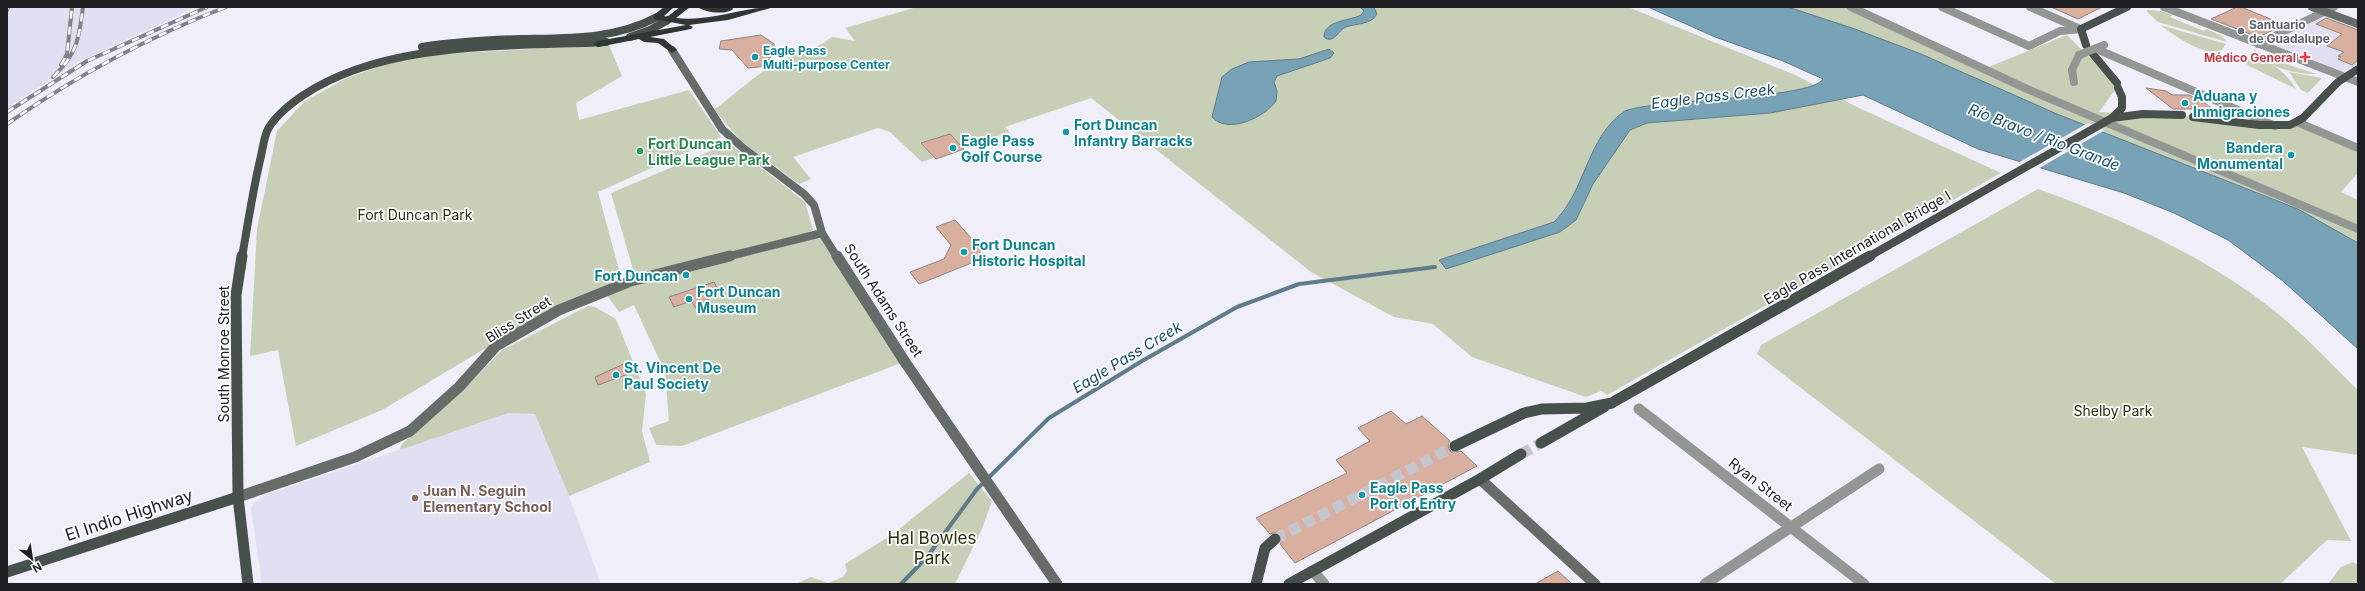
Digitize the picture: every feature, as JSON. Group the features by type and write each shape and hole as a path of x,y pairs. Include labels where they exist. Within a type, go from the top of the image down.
{"highway":[{"path":"657,17 670,7"},
{"path":"672,18 686,7"},
{"path":"702,7 717,10 733,8"},
{"path":"598,44 631,39 770,7"},
{"path":"657,17 672,18 733,8"},
{"path":"672,18 687,23 711,21"},
{"path":"672,50 670,43 674,35 695,25"},
{"path":"631,39 655,40 672,50"}],"main road":[{"path":"2086,44 2081,29 2127,7"},
{"path":"325,82 336,74 364,62 418,47 472,40 599,35 626,30 657,17"},
{"path":"325,82 360,68 419,53 598,44 634,36 672,18"},
{"path":"2092,53 2118,85 2122,97 2122,108 2112,118"},
{"path":"2193,117 2275,126 2297,122 2311,111 2339,81 2346,78 2358,69"},
{"name":"South Monroe Street","path":"248,584 238,497 236,295 255,180 267,131 272,123 286,108 325,82"},
{"path":"2112,118 2143,114 2182,116"},
{"name":"Eagle Pass International Bridge I","path":"1541,444 2112,118"},
{"path":"1455,446 1524,413 1547,408 1587,408 1613,402"},
{"path":"1289,584 1480,479 1521,454"},
{"name":"El Indio Highway","path":"7,572 238,497"},
{"path":"1256,584 1266,548 1275,539"}],"street":[{"path":"1851,7 2027,89 2284,196 2358,229"},
{"path":"1942,7 2029,46 2060,31 2081,29"},
{"path":"2030,7 2081,29"},
{"path":"2164,7 2358,82"},
{"path":"2312,7 2358,24"},
{"path":"2258,44 2334,7"},
{"path":"2074,82 2072,70 2079,55 2102,48 2275,126"},
{"name":"South Adams Street","path":"672,50 722,129 743,148 804,194 814,204 822,232 905,362 1057,584"},
{"path":"2297,122 2358,148"},
{"name":"Bliss Street","path":"238,497 355,458 410,431 459,387 496,346 558,310 631,281 822,232"},
{"name":"Ryan Street","path":"1639,409 1864,584"},
{"path":"1705,584 1791,526 1880,469"},
{"path":"1480,479 1595,584"},
{"path":"1313,571 1324,584"}],"shaded area":[{"path":"7,7 197,7 76,63 7,108"},
{"path":"2327,15 2358,26 2358,63 2344,73 2268,44"},
{"name":"Juan N. Seguin Elementary School","path":"508,413 535,414 569,496 601,584 262,584 251,509 253,504 265,495"}],"green space":[{"name":"Eagle Pass Golf Course","path":"917,7 1628,7 1795,75 1859,108 2001,173 1607,395 1601,391 1586,397 1472,357 1433,324 1394,317 1311,272 1091,98 1005,127 1010,132 922,162 890,132 878,128 793,157 811,179 799,184 742,142 714,110 776,63 812,49 832,37 855,41 845,28"},
{"path":"1788,7 1860,7 1986,68 2067,35 2118,86 2099,112 2186,116 2272,127 2296,121 2358,148 2358,173 2341,192 2358,200 2358,243 2298,209 2057,114 1877,37"},
{"path":"2147,10 2160,11 2173,15 2170,17 2204,31 2207,29 2222,36 2227,42 2158,22 2147,12"},
{"path":"2160,25 2226,44 2221,51 2213,52 2197,48"},
{"name":"Fort Duncan Park","path":"609,45 622,76 576,103 579,120 689,90 721,137 598,192 622,281 553,308 382,410 296,446 278,350 250,356 257,229 277,131 305,101 345,79 383,65 437,54"},
{"path":"2253,49 2280,62 2317,74 2300,73 2282,69 2265,61"},
{"path":"2247,59 2262,60 2276,67 2287,77 2296,89 2249,66 2245,62"},
{"path":"2289,72 2322,78 2308,93 2301,90"},
{"path":"729,143 805,202 813,230 788,241 636,280 611,193"},
{"name":"Shelby Park","path":"2038,189 2130,226 2218,271 2245,289 2283,318 2358,390 2358,455 2302,447 2351,541 2327,540 2280,584 2056,584 1757,354 1761,345"},
{"path":"820,236 901,363 682,446 656,445 649,428 669,421 665,372 634,305 619,312 606,294 684,271"},
{"path":"588,306 595,307 616,319 646,394 642,431 650,462 569,496 535,414 508,413 400,450 401,445 467,386 502,350"},
{"name":"Hal Bowles Park","path":"969,473 992,501 982,529 955,584 796,584 811,577 828,583 843,577 847,571 845,564 893,534"},
{"path":"2353,562 2358,565 2358,584 2328,584 2341,567"}],"water":[{"path":"1360,7 1374,7 1377,14 1374,18 1367,22 1346,27 1331,39 1324,37 1325,31 1333,24 1361,15 1364,11"},
{"name":"Río Bravo / Rio Grande","path":"1648,7 1788,7 1855,29 1921,54 2057,114 2298,209 2358,243 2358,349 2283,281 2228,240 2174,213 2124,193 1978,149 1863,95 1770,113 1647,123 1630,130 1593,184 1576,220 1560,232 1446,269 1439,260 1554,222 1565,209 1573,195 1602,135 1612,122 1625,111 1669,103 1763,95 1791,91 1812,86 1823,79 1783,61 1715,37"},
{"path":"1329,49 1334,53 1330,58 1277,76 1274,82 1277,91 1276,101 1264,113 1246,122 1236,124 1219,122 1212,117 1222,77 1232,69 1249,62 1299,59"}],"pier":[{"path":"2088,123 2105,130 2036,170 2016,164"}],"building":[{"path":"2051,7 2102,7 2078,19"},
{"name":"Santuario de Guadalupe","path":"2237,7 2241,7 2285,25 2258,37 2211,19"},
{"path":"2326,18 2358,30 2358,60 2352,65 2338,59 2341,57 2338,56 2344,52 2327,46 2342,34 2316,24"},
{"name":"Eagle Pass Multi-purpose Center","path":"761,35 774,44 775,52 764,65 759,67 748,68 732,50 719,49 721,41"},
{"path":"2146,88 2166,91 2172,95 2189,95 2203,101 2212,109 2173,109"},
{"name":"Eagle Pass Golf Course","path":"950,134 964,149 936,159 921,143"},
{"name":"Fort Duncan Historic Hospital","path":"955,220 980,248 980,256 974,262 919,284 910,272 944,259 951,245 936,227"},
{"name":"Fort Duncan Museum","path":"714,282 719,292 706,296 714,309 700,314 691,301 674,307 669,297"},
{"name":"St. Vincent De Paul Society","path":"626,363 631,373 598,385 595,377"},
{"name":"Eagle Pass Port of Entry","path":"1391,411 1406,424 1422,416 1450,441 1448,446 1451,452 1461,451 1477,466 1295,563 1280,544 1282,541 1280,535 1277,532 1270,534 1256,518 1347,473 1336,460 1370,441 1358,428"},
{"path":"1558,571 1572,584 1535,584"}],"waterway":[{"name":"Eagle Pass Creek","path":"901,584 927,557 977,489 1049,418 1142,361 1237,307 1299,284 1435,267"}],"tunnel":[{"path":"1521,454 1541,443"},
{"path":"1275,539 1455,446"}],"railway":[{"path":"61,65 67,54 72,7"},
{"path":"53,77 67,61 76,45 83,7"},
{"path":"7,112 87,61 207,7"},
{"path":"7,124 59,90 113,59 169,31 226,7"}],"place":[{"name":"Santuario de Guadalupe","path":"2241,31"},
{"name":"Eagle Pass Multi-purpose Center","path":"755,57"},
{"name":"Médico General","path":"2305,57"},
{"name":"Aduana y Inmigraciones","path":"2185,103"},
{"name":"Fort Duncan Infantry Barracks","path":"1066,132"},
{"name":"Eagle Pass Golf Course","path":"953,148"},
{"name":"Fort Duncan Little League Park","path":"640,151"},
{"name":"Bandera Monumental","path":"2291,155"},
{"name":"Fort Duncan Historic Hospital","path":"964,252"},
{"name":"Fort Duncan","path":"686,275"},
{"name":"Fort Duncan Museum","path":"689,299"},
{"name":"St. Vincent De Paul Society","path":"616,375"},
{"name":"Eagle Pass Port of Entry","path":"1362,495"},
{"name":"Juan N. Seguin Elementary School","path":"415,498"}]}
